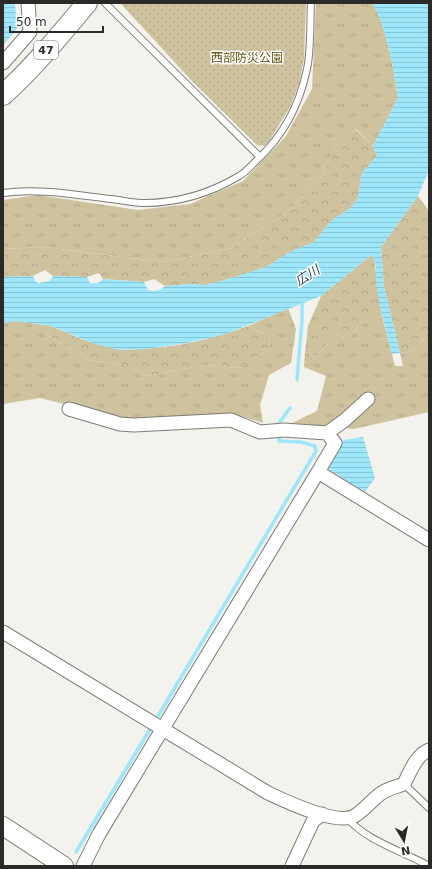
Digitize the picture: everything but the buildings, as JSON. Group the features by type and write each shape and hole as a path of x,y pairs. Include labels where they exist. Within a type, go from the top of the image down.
{"main road":[{"name":"47","path":"3,95 58,38 87,3"},
{"path":"3,826 64,866"}],"street":[{"path":"3,63 30,32 28,3"},
{"path":"69,409 127,425 231,420 260,432 279,430 327,433 345,420 368,399"},
{"path":"83,866 99,834 162,728 335,443 327,433"},
{"path":"318,472 429,540"},
{"path":"3,632 268,793 298,807 322,814 341,819 354,816 380,794 404,784 413,766 425,752 429,750"},
{"path":"292,866 313,821 322,814"}],"lane":[{"path":"105,3 260,157"},
{"path":"3,193 19,190 49,191 142,203 167,202 187,199 240,176 260,157 282,131 296,107 308,68 311,3"},
{"path":"404,784 429,808"},
{"path":"347,818 355,828 372,838 429,866"}],"green space":[{"name":"西部防災公園","path":"120,3 306,3 304,58 299,84 290,107 269,141 264,146 257,145 192,81"},
{"path":"316,3 373,3 381,21 392,62 398,98 373,146 356,129 338,142 321,178 287,212 232,248 164,262 43,247 3,249 3,200 38,195 138,210 190,204 243,181 286,136 312,89"},
{"path":"355,129 373,146 377,156 362,173 357,200 348,210 331,221 314,242 290,252 266,267 205,285 190,284 165,286 154,279 144,282 103,279 99,273 87,277 53,276 45,270 33,276 3,277 3,249 43,247 164,262 232,248 287,212 321,178 338,142"},
{"path":"418,196 429,211 429,250 424,256 424,285 429,288 429,333 413,351 400,353 384,287 381,247"},
{"path":"429,250 429,288 424,285 424,256"},
{"path":"371,255 374,258 382,316 361,323 349,338 335,334 317,356 305,352 308,326 321,296"},
{"path":"288,308 296,329 291,363 269,375 260,405 263,423 234,414 130,421 40,398 3,404 3,323 16,321 51,326 47,335 90,360 123,365 147,376 205,365 239,368 268,350 270,337 248,326"},
{"path":"382,316 395,366 403,366 400,353 413,351 429,333 429,412 354,429 292,423 317,411 326,376 304,367 305,352 317,356 335,334 349,338 361,323"},
{"path":"51,326 91,342 122,350 180,345 208,339 248,326 270,337 268,350 239,368 205,365 147,376 123,365 90,360 47,335"}],"water":[{"path":"3,3 15,3 17,29 3,45"},
{"name":"広川","path":"373,3 429,3 429,170 418,196 381,247 384,287 400,353 392,354 378,297 375,263 371,255 321,296 223,335 187,343 147,349 119,350 95,344 51,326 16,321 3,323 3,277 33,276 35,281 38,283 50,281 53,276 87,277 90,283 96,283 103,279 144,282 148,290 153,291 160,290 165,286 190,284 205,285 222,281 266,267 290,252 314,242 331,221 348,210 357,200 362,173 377,156 373,146 398,98 386,38 381,21"},
{"path":"363,437 375,478 365,492 327,468 344,440"}],"waterway":[{"path":"297,380 302,320 302,300"},
{"path":"279,427 279,423 290,408"},
{"path":"155,721 316,451 315,446 301,442 279,441 279,433"},
{"path":"76,852 152,726"}]}
